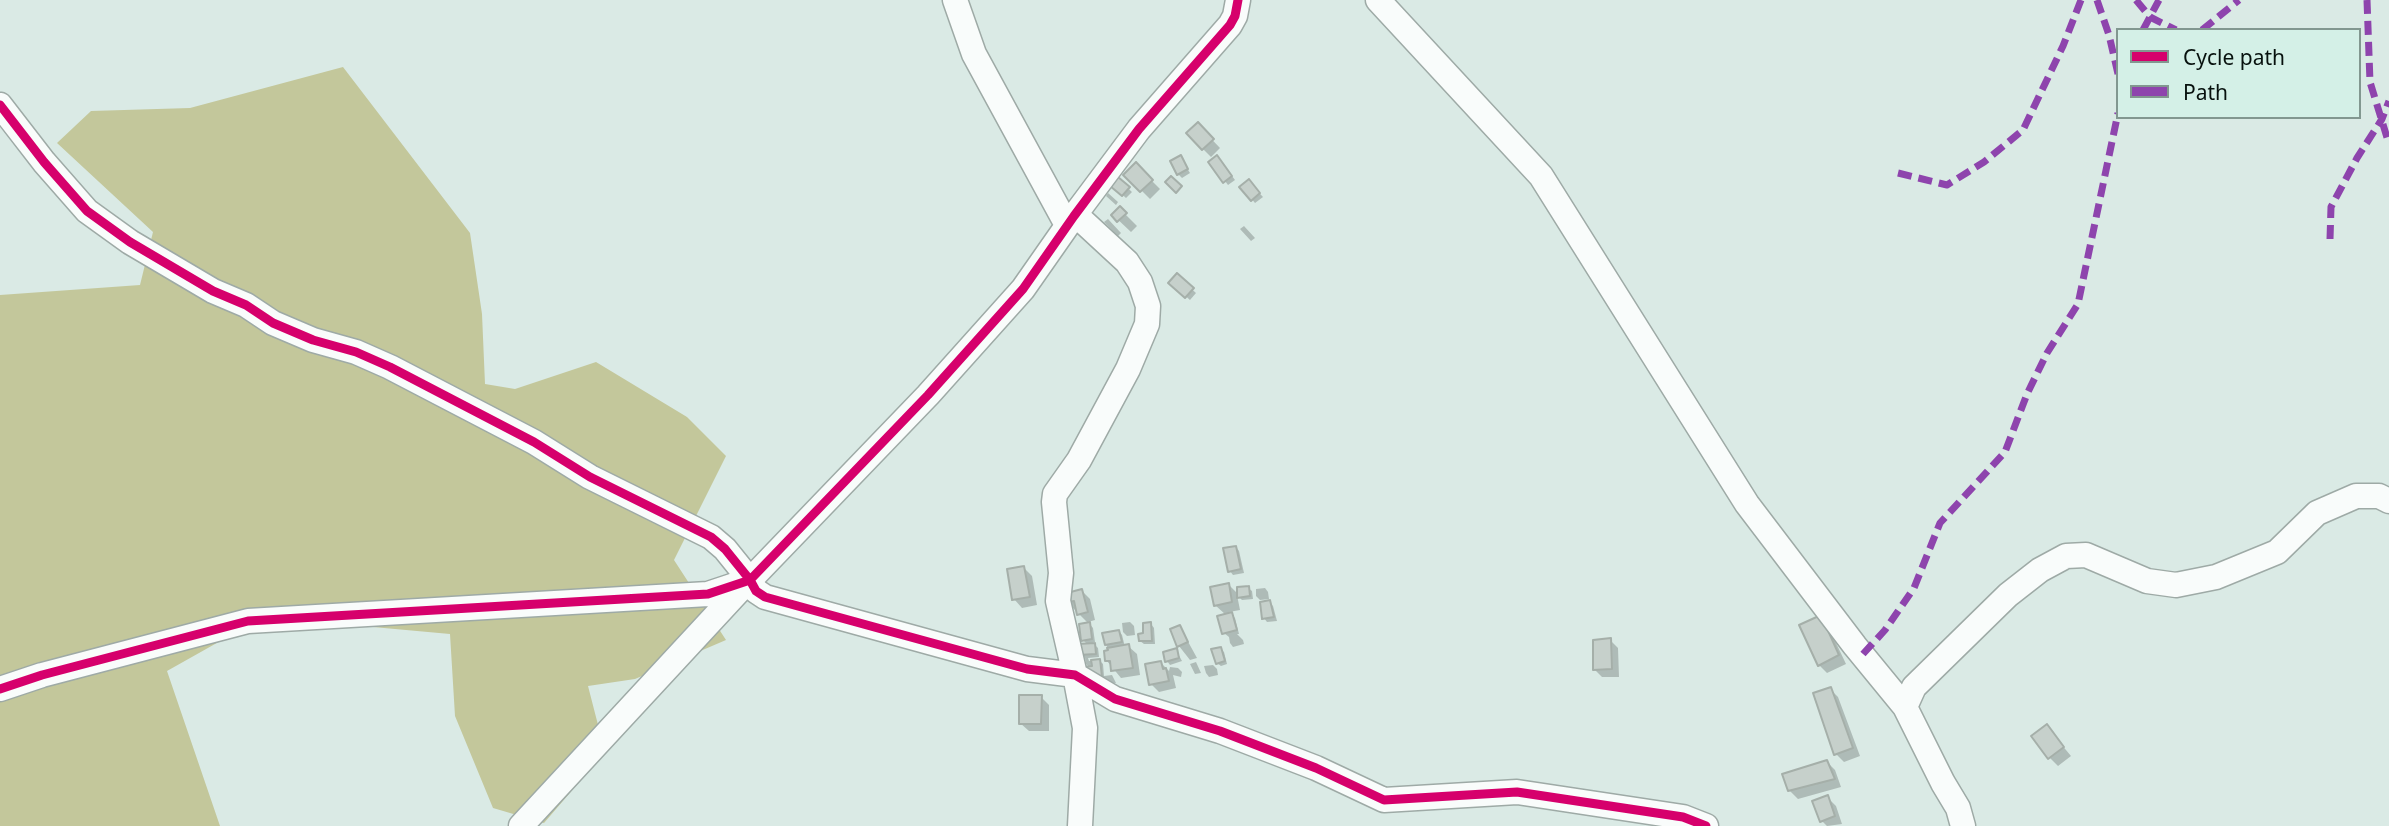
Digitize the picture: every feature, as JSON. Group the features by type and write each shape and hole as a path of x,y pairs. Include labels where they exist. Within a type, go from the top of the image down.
{"street":[{"path":"955,0 974,54 1071,220 1127,262 1140,282 1148,306 1147,324 1128,369 1079,460 1055,494 1061,573 1058,601 1085,728 1080,826"},
{"path":"521,826 750,579 928,395 1023,289 1139,129 1230,25 1238,0"},
{"path":"1378,0 1541,176 1747,503 1905,707 1958,808 1963,826"},
{"path":"0,105 44,162 87,211 130,242 274,323 390,367 534,442 590,477 711,537 725,549 750,579 756,591 765,597 1027,669 1075,675 1115,699 1220,731 1317,768 1384,800 1517,792 1683,817 1706,826"},
{"path":"1905,707 1914,687 2008,595 2040,570 2066,556 2087,555 2147,581 2176,585 2216,577 2277,552 2317,513 2356,496 2379,496 2389,500"},
{"path":"0,689 42,675 248,621 708,594 750,579"}],"green space":[{"path":"343,67 470,233 482,314 485,384 515,389 596,362 687,417 726,456 674,560 726,640 635,679 588,686 605,752 544,823 493,808 455,716 450,634 263,617 167,671 220,826 0,826 0,295 140,285 153,232 57,143 91,111 190,108"}],"building":[{"path":"1198,122 1214,139 1202,150 1186,133"},
{"path":"1181,155 1188,169 1177,175 1170,161"},
{"path":"1217,155 1232,176 1223,183 1208,162"},
{"path":"1136,162 1153,180 1140,192 1123,175"},
{"path":"1171,176 1182,186 1176,193 1165,182"},
{"path":"1118,177 1130,187 1122,196 1110,186"},
{"path":"1249,179 1260,193 1251,201 1239,187"},
{"path":"1120,206 1127,213 1117,222 1111,215"},
{"path":"1177,273 1194,288 1185,298 1168,283"},
{"path":"1236,546 1241,569 1228,572 1223,548"},
{"path":"1024,566 1030,597 1012,600 1007,569"},
{"path":"1229,583 1232,602 1214,606 1210,587"},
{"path":"1249,586 1250,596 1237,598 1237,587"},
{"path":"1082,589 1088,612 1077,615 1074,601 1065,603 1063,594"},
{"path":"1270,600 1274,617 1262,619 1260,602"},
{"path":"1232,612 1237,630 1222,634 1217,616"},
{"path":"1821,615 1839,655 1818,666 1799,625"},
{"path":"1090,622 1092,639 1081,641 1079,624"},
{"path":"1151,622 1152,641 1139,641 1138,634 1143,633 1143,623"},
{"path":"1180,625 1188,642 1177,647 1170,629"},
{"path":"1119,630 1122,642 1105,645 1102,633"},
{"path":"1611,638 1612,669 1593,670 1593,640"},
{"path":"1095,643 1096,654 1078,655 1077,644"},
{"path":"1129,644 1133,668 1111,671 1110,661 1105,661 1104,651"},
{"path":"1221,647 1225,661 1216,664 1211,649"},
{"path":"1177,648 1179,658 1165,662 1163,652"},
{"path":"1100,659 1102,677 1083,667 1092,666 1091,660"},
{"path":"1161,661 1169,681 1149,685 1145,664"},
{"path":"1831,687 1853,748 1834,755 1813,693"},
{"path":"1019,695 1042,695 1041,724 1019,724"},
{"path":"2047,724 2064,747 2048,759 2031,736"},
{"path":"1827,760 1835,779 1788,791 1782,774"},
{"path":"1828,795 1835,816 1820,822 1812,801"}],"marked path":[{"path":"1898,173 1947,185 1984,162 2023,130 2063,46 2081,0"},
{"path":"2097,0 2116,65"},
{"path":"2136,0 2150,17 2172,28"},
{"path":"2144,28 2159,0"},
{"path":"2204,28 2239,0"},
{"path":"2367,0 2370,82 2389,144"},
{"path":"2330,239 2331,207 2382,119 2389,101"},
{"path":"1863,654 1885,630 1914,588 1940,523 2005,452 2027,394 2047,353 2078,304 2117,119"}],"cycle path":[{"path":"0,689 42,675 248,621 708,594 750,580 928,395 1023,289 1139,129 1230,25 1238,0"},
{"path":"0,105 44,162 87,211 130,242 213,291 246,305 273,323 390,367 534,442 590,477 711,537 725,549 756,591 765,597 1027,669 1075,675 1115,699 1220,731 1316,768 1384,800 1517,792 1683,817 1706,826"}]}
